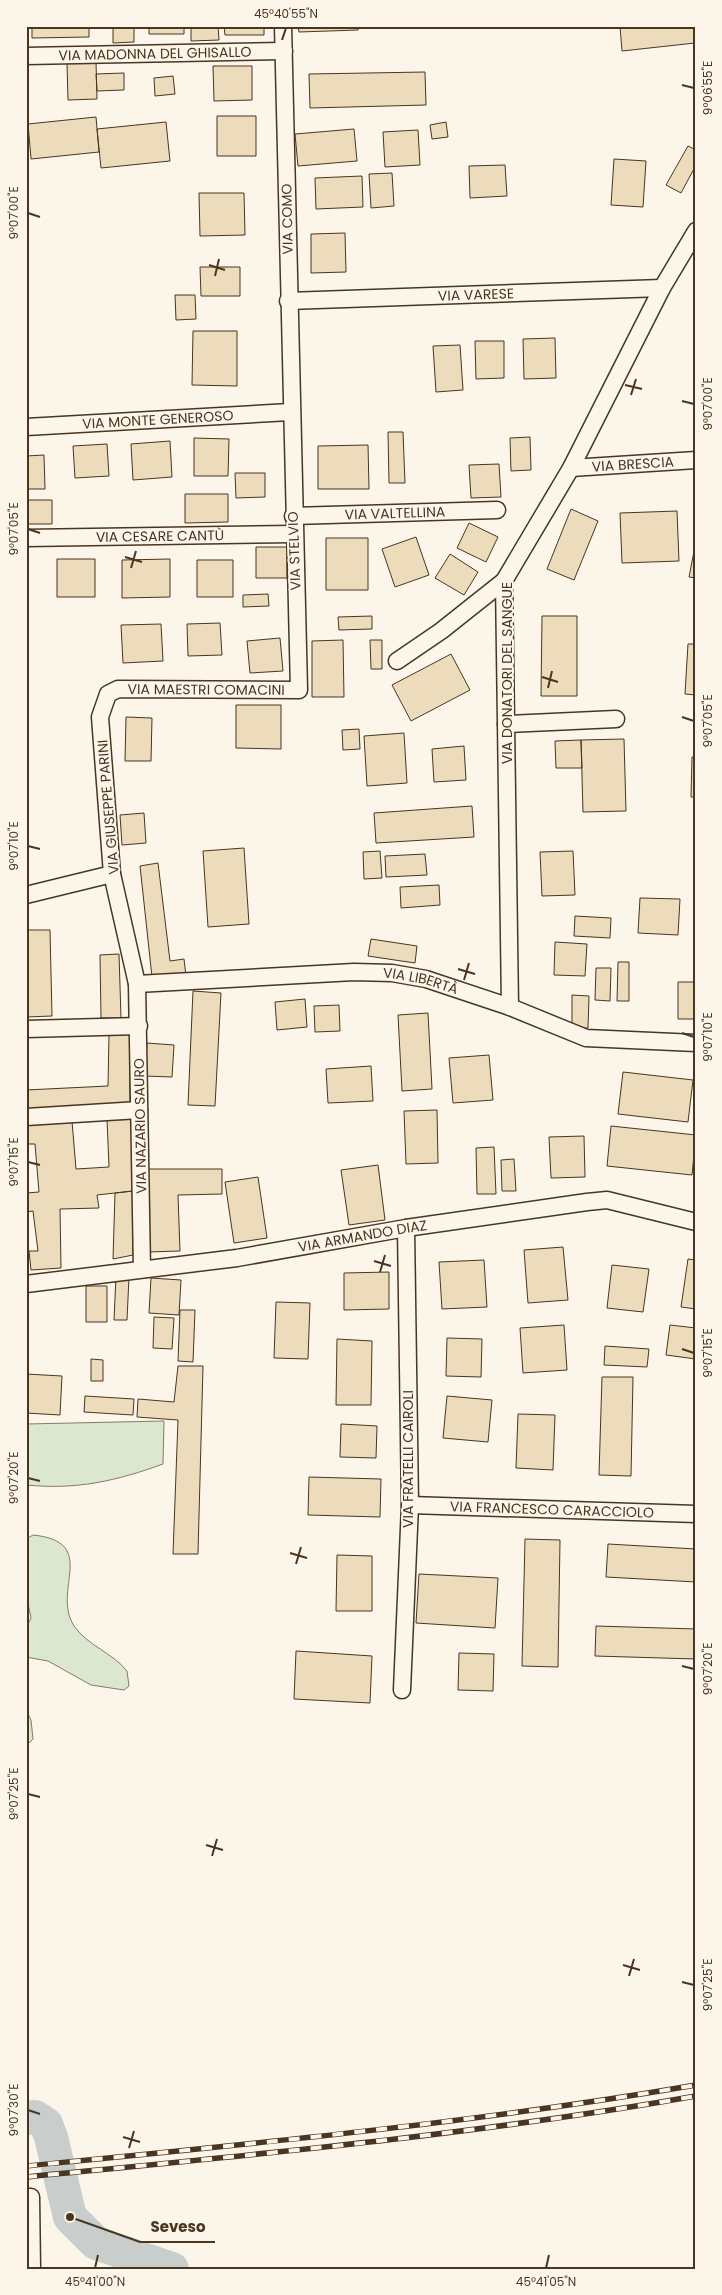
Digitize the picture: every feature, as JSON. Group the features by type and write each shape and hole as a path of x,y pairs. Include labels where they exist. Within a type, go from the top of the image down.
{"street":[{"name":"VIA COMO","path":"283,26 290,412"},
{"name":"VIA MADONNA DEL GHISALLO","path":"26,56 284,51"},
{"name":"VIA DONATORI DEL SANGUE","path":"510,1007 504,581 571,468 662,288 696,231"},
{"name":"VIA VARESE","path":"288,301 662,288"},
{"name":"VIA MONTE GENEROSO","path":"26,427 290,412"},
{"name":"VIA STELVIO","path":"290,412 298,690"},
{"name":"VIA BRESCIA","path":"571,468 696,460"},
{"name":"VIA VALTELLINA","path":"293,516 497,510"},
{"name":"VIA CESARE CANTÙ","path":"26,538 294,534"},
{"path":"396,661 441,631 504,581"},
{"name":"VIA MAESTRI COMACINI","path":"100,717 108,694 118,689 298,690"},
{"name":"VIA GIUSEPPE PARINI","path":"100,717 112,874 137,984"},
{"path":"506,724 616,719"},
{"path":"26,894 112,874"},
{"name":"VIA LIBERTÀ","path":"137,984 354,972 392,973 426,979 510,1007 586,1038 696,1043"},
{"name":"VIA NAZARIO SAURO","path":"137,984 142,1269"},
{"path":"26,1029 139,1026"},
{"path":"26,1117 139,1110"},
{"name":"VIA ARMANDO DIAZ","path":"26,1284 237,1258 406,1228 607,1200 696,1222"},
{"name":"VIA FRATELLI CAIROLI","path":"402,1690 410,1506 406,1228"},
{"name":"VIA FRANCESCO CARACCIOLO","path":"410,1506 696,1514"},
{"path":"28,2197 32,2269"}],"green space":[{"path":"164,1421 163,1464 96,1483 62,1486 26,1485 26,1424"},
{"path":"33,1535 53,1539 64,1547 69,1557 70,1570 67,1598 68,1612 74,1626 86,1639 115,1659 127,1671 129,1686 124,1690 91,1685 48,1661 26,1657 26,1628 31,1618 26,1594 26,1539"},
{"path":"26,1710 31,1720 33,1739 26,1746"}],"building":[{"path":"32,26 89,26 89,37 32,38"},
{"path":"113,26 134,26 134,42 113,43"},
{"path":"149,26 184,26 184,34 149,34"},
{"path":"191,26 218,26 219,40 191,41"},
{"path":"224,26 264,26 264,35 225,35"},
{"path":"298,26 358,26 358,30 299,32"},
{"path":"468,26 507,26 469,28"},
{"path":"620,26 693,26 695,43 622,51"},
{"path":"96,62 97,99 68,100 67,63"},
{"path":"213,66 252,66 252,100 214,101"},
{"path":"425,72 426,105 310,108 309,74"},
{"path":"124,73 124,90 97,91 96,74"},
{"path":"173,76 175,94 155,96 154,78"},
{"path":"217,116 256,116 256,156 217,156"},
{"path":"96,117 99,152 31,159 28,124"},
{"path":"166,122 170,161 101,168 97,129"},
{"path":"446,122 448,137 432,139 430,125"},
{"path":"354,129 357,161 298,166 295,134"},
{"path":"418,130 420,165 385,167 383,132"},
{"path":"688,146 696,150 696,165 681,193 666,185"},
{"path":"614,159 646,161 643,207 611,205"},
{"path":"505,165 507,196 470,198 469,166"},
{"path":"392,173 394,206 371,208 369,174"},
{"path":"362,176 363,207 316,209 315,178"},
{"path":"199,193 244,193 245,235 200,236"},
{"path":"345,233 346,272 311,273 311,234"},
{"path":"200,267 240,267 240,296 201,296"},
{"path":"175,295 195,295 196,319 176,320"},
{"path":"193,331 237,331 237,386 192,385"},
{"path":"555,338 556,378 524,379 523,339"},
{"path":"475,341 504,341 504,378 476,379"},
{"path":"460,345 463,390 436,392 433,346"},
{"path":"388,432 403,432 405,483 389,483"},
{"path":"530,437 531,470 511,471 510,438"},
{"path":"194,438 229,439 228,476 194,476"},
{"path":"170,441 172,477 133,480 131,444"},
{"path":"107,444 109,476 75,478 73,446"},
{"path":"368,445 369,489 318,489 318,446"},
{"path":"44,455 45,489 26,489 26,456"},
{"path":"499,464 501,497 471,498 469,465"},
{"path":"235,473 265,473 265,497 236,498"},
{"path":"185,494 228,494 228,522 185,523"},
{"path":"26,500 52,500 52,524 26,524"},
{"path":"571,509 598,521 574,580 547,569"},
{"path":"677,511 679,561 622,563 620,513"},
{"path":"469,523 498,537 486,562 457,548"},
{"path":"416,537 429,575 395,587 382,549"},
{"path":"326,538 368,538 368,590 326,590"},
{"path":"696,541 696,578 689,577"},
{"path":"256,547 287,547 287,578 256,578"},
{"path":"450,554 478,572 464,595 435,578"},
{"path":"57,559 95,559 95,597 57,597"},
{"path":"170,559 170,597 122,598 122,560"},
{"path":"197,560 233,560 233,597 197,597"},
{"path":"268,594 269,606 243,607 243,595"},
{"path":"372,616 372,629 339,630 338,617"},
{"path":"542,616 577,616 577,696 541,696"},
{"path":"220,623 222,655 188,656 187,624"},
{"path":"161,624 163,661 123,663 121,625"},
{"path":"280,638 283,671 250,673 247,641"},
{"path":"343,640 344,697 312,697 312,641"},
{"path":"370,640 382,640 382,669 371,669"},
{"path":"688,644 696,644 696,695 685,694"},
{"path":"451,654 470,690 411,721 392,685"},
{"path":"236,705 281,705 281,749 236,748"},
{"path":"126,717 152,718 151,761 125,761"},
{"path":"359,729 360,749 343,750 342,730"},
{"path":"404,733 407,783 367,786 364,736"},
{"path":"624,739 626,811 583,812 581,740"},
{"path":"581,740 582,768 556,768 555,741"},
{"path":"464,746 466,780 434,782 432,749"},
{"path":"692,757 696,757 696,797 691,797"},
{"path":"472,806 474,837 376,843 374,813"},
{"path":"144,813 146,843 122,845 120,815"},
{"path":"244,848 249,924 208,927 203,851"},
{"path":"380,851 382,878 364,879 363,852"},
{"path":"573,851 575,895 542,896 540,852"},
{"path":"425,854 427,875 386,877 385,856"},
{"path":"158,863 170,961 184,959 186,976 152,977 140,866"},
{"path":"439,885 440,905 401,908 400,887"},
{"path":"640,898 680,899 678,935 638,933"},
{"path":"575,916 611,918 610,938 574,936"},
{"path":"27,930 50,930 52,1016 26,1017"},
{"path":"371,939 417,946 415,963 368,956"},
{"path":"555,942 587,944 585,976 554,975"},
{"path":"119,954 121,1018 101,1018 100,955"},
{"path":"618,962 629,962 629,1001 617,1001"},
{"path":"596,968 611,968 610,1001 595,1000"},
{"path":"678,982 696,982 696,1019 678,1019"},
{"path":"193,991 221,993 215,1106 188,1105"},
{"path":"572,995 589,996 588,1028 572,1028"},
{"path":"305,999 307,1027 277,1030 275,1002"},
{"path":"339,1005 340,1031 315,1032 314,1006"},
{"path":"428,1013 432,1089 402,1091 398,1015"},
{"path":"109,1034 130,1034 130,1106 26,1111 26,1090 108,1086"},
{"path":"147,1043 174,1045 172,1077 145,1076"},
{"path":"489,1055 493,1100 453,1103 449,1058"},
{"path":"371,1066 373,1101 328,1103 326,1069"},
{"path":"623,1072 693,1080 688,1122 618,1114"},
{"path":"437,1110 438,1163 406,1164 404,1111"},
{"path":"131,1116 133,1191 97,1195 99,1208 60,1209 61,1268 31,1270 29,1251 38,1251 33,1211 26,1212 26,1184 27,1193 39,1192 35,1144 26,1144 26,1124 72,1121 76,1169 109,1167 107,1119"},
{"path":"611,1126 696,1135 692,1175 607,1166"},
{"path":"584,1136 585,1177 551,1178 549,1137"},
{"path":"494,1147 496,1194 477,1194 476,1148"},
{"path":"514,1159 516,1191 502,1191 501,1160"},
{"path":"378,1165 385,1220 349,1225 341,1170"},
{"path":"146,1169 222,1169 222,1194 178,1195 180,1251 147,1252"},
{"path":"258,1177 267,1238 234,1243 225,1182"},
{"path":"133,1191 133,1255 113,1259 115,1193"},
{"path":"563,1247 568,1300 528,1303 524,1250"},
{"path":"688,1259 696,1260 696,1309 681,1307"},
{"path":"484,1260 487,1307 442,1309 439,1262"},
{"path":"612,1265 649,1269 643,1312 607,1308"},
{"path":"389,1272 389,1309 344,1310 344,1273"},
{"path":"116,1276 129,1277 127,1320 114,1320"},
{"path":"151,1278 181,1280 179,1315 149,1313"},
{"path":"86,1286 107,1286 107,1322 86,1322"},
{"path":"276,1302 310,1303 308,1359 274,1358"},
{"path":"180,1310 195,1310 193,1362 178,1361"},
{"path":"154,1317 174,1318 172,1349 153,1348"},
{"path":"564,1325 567,1370 523,1373 520,1328"},
{"path":"670,1325 696,1328 696,1359 666,1355"},
{"path":"447,1338 482,1339 481,1377 446,1376"},
{"path":"337,1339 372,1341 371,1405 336,1405"},
{"path":"605,1346 649,1349 647,1367 604,1365"},
{"path":"91,1359 103,1360 103,1381 91,1381"},
{"path":"178,1366 203,1366 198,1554 173,1554 178,1420 137,1417 138,1399 174,1402"},
{"path":"26,1374 62,1376 60,1415 26,1413"},
{"path":"602,1377 633,1377 631,1476 599,1475"},
{"path":"85,1396 134,1399 133,1415 84,1412"},
{"path":"447,1396 492,1400 488,1442 443,1438"},
{"path":"518,1414 555,1415 553,1470 516,1468"},
{"path":"341,1424 377,1426 376,1458 340,1457"},
{"path":"309,1477 381,1479 380,1517 308,1515"},
{"path":"525,1539 560,1540 558,1667 522,1666"},
{"path":"608,1544 696,1549 696,1582 606,1577"},
{"path":"337,1555 372,1556 372,1611 336,1611"},
{"path":"419,1574 498,1578 495,1628 416,1623"},
{"path":"596,1626 696,1629 696,1659 595,1656"},
{"path":"296,1651 372,1656 370,1703 294,1699"},
{"path":"459,1653 494,1654 493,1691 458,1690"}],"waterway":[{"path":"26,2118 35,2117 46,2124 51,2137 70,2217 96,2243 172,2269"}],"railway":[{"path":"26,2166 446,2122 696,2085"},
{"path":"26,2177 446,2133 613,2110 696,2096"}],"place":[{"name":"Seveso","path":"70,2217"}]}
